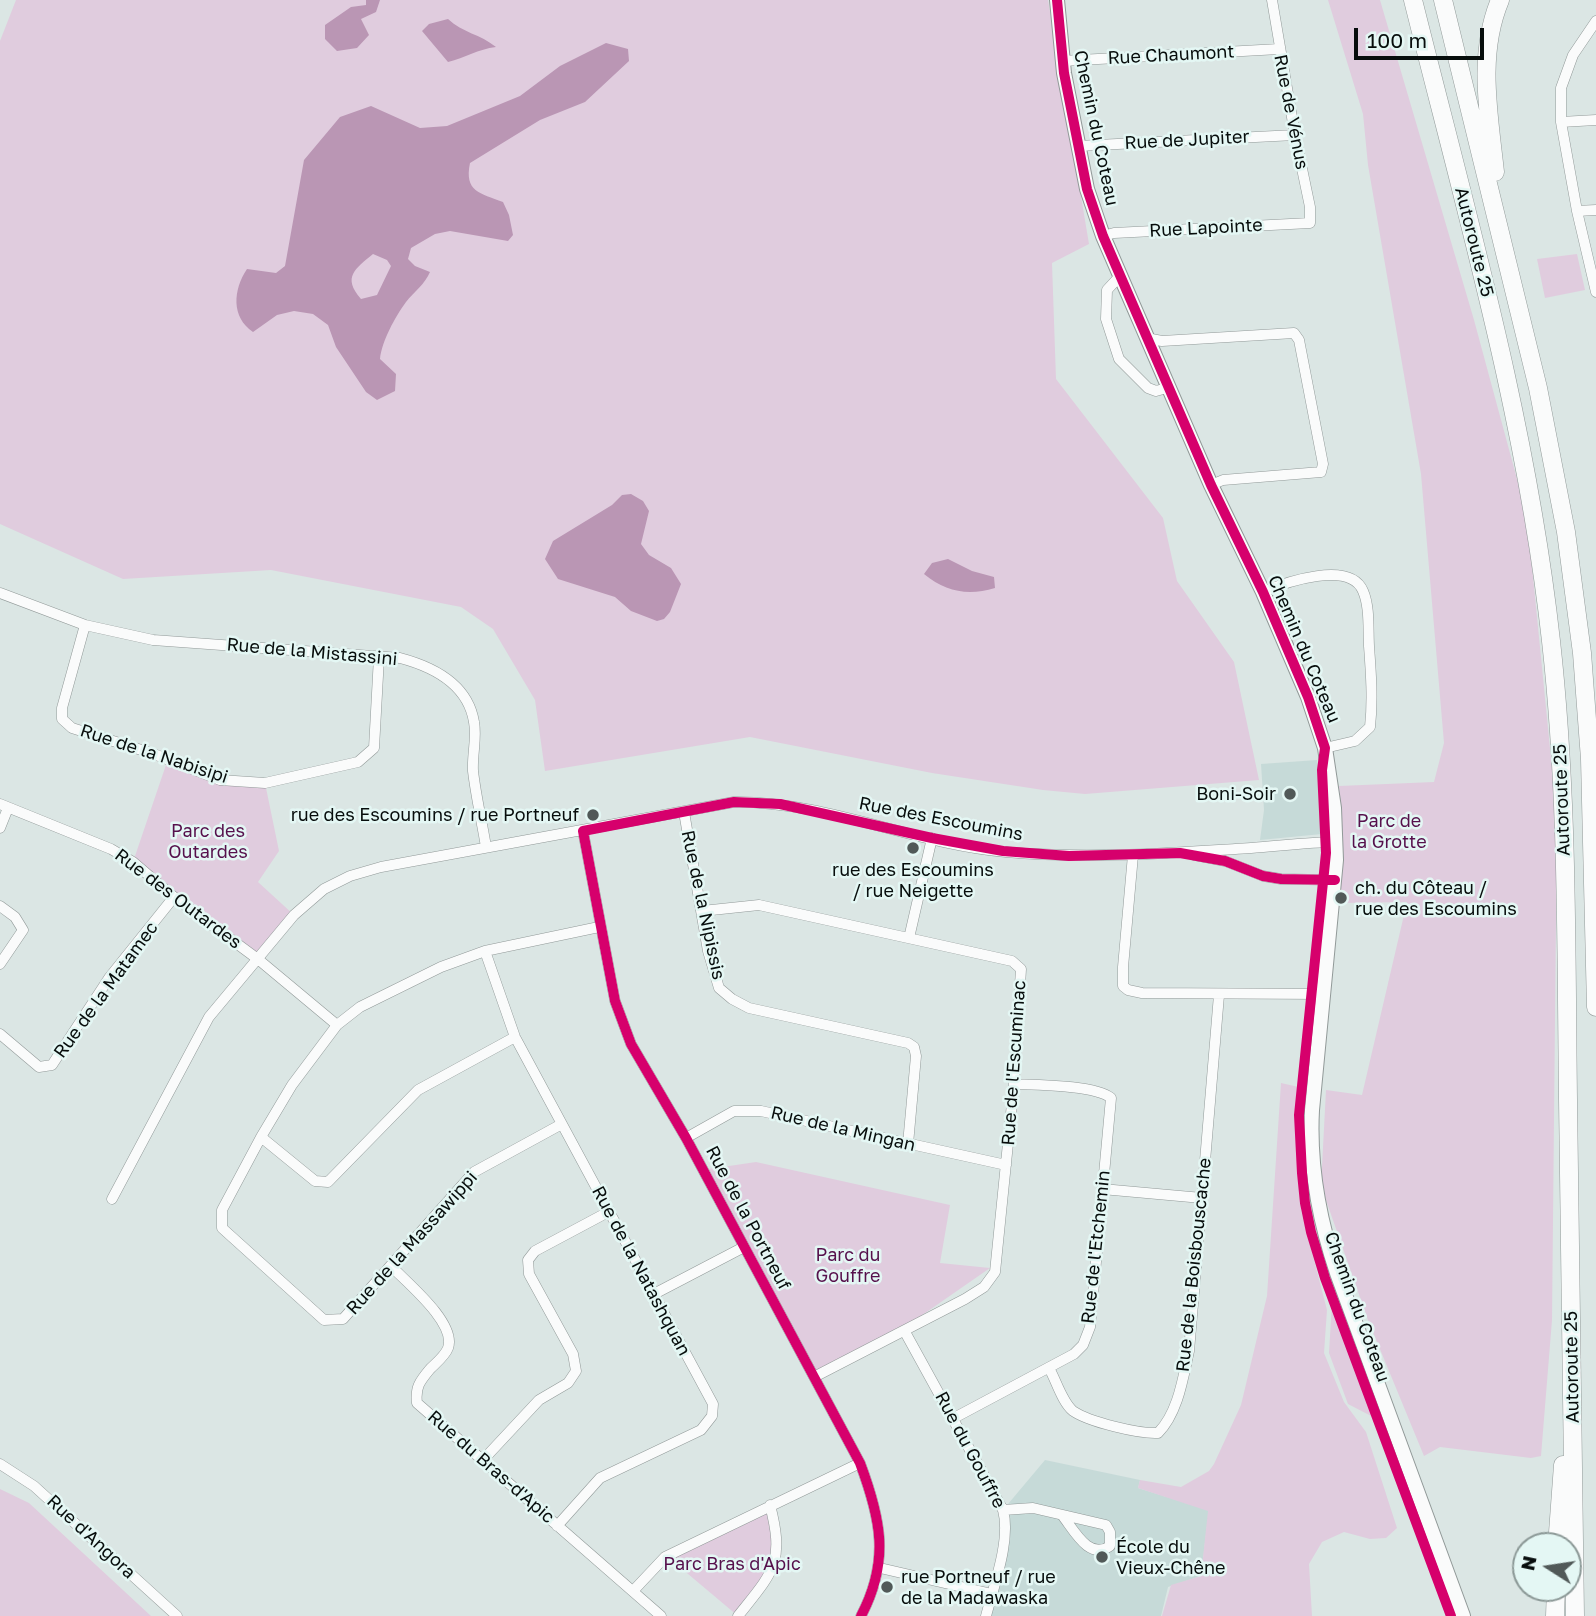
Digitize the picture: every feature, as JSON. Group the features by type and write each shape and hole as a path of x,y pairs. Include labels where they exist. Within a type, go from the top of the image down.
{"highway":[{"name":"Autoroute 25","path":"1413,0 1517,426 1538,539 1552,643 1560,747 1565,873 1575,1616"},
{"name":"Autoroute 25","path":"1443,0 1550,441 1576,606 1590,759 1596,1007"},
{"path":"1500,0 1489,33 1486,71 1504,248"},
{"path":"1558,1532 1571,1333"}],"street":[{"name":"Chemin du Coteau","path":"1057,0 1062,61 1078,146 1087,189 1103,236 1210,485 1263,593 1308,696 1325,748 1333,798 1336,842 1335,880 1311,1130 1313,1171 1320,1216 1341,1284 1463,1616"},
{"name":"Rue de Vénus","path":"1272,0 1310,207 1310,223"},
{"path":"1596,21 1573,55 1561,88 1561,122 1577,211 1596,292"},
{"name":"Rue Chaumont","path":"1062,61 1279,49"},
{"path":"1561,122 1596,120"},
{"name":"Rue de Jupiter","path":"1078,146 1295,135"},
{"path":"1577,211 1596,210"},
{"name":"Rue Lapointe","path":"1103,236 1114,233 1310,223"},
{"path":"1119,277 1107,290 1106,319 1119,359 1148,388 1156,391 1167,388"},
{"path":"1146,338 1161,341 1294,333 1299,340 1323,464 1321,472 1223,480 1210,485"},
{"path":"1263,593 1323,574 1347,576 1363,589 1373,703 1370,727 1355,741 1325,748"},
{"name":"Rue de la Mistassini","path":"0,593 85,625 153,640 400,658 425,665 451,682 468,700 474,724 473,769 486,847"},
{"name":"Rue de la Nabisipi","path":"85,625 62,708 62,719 72,727 154,754 220,780 265,783 358,762 374,748 379,657"},
{"name":"Rue des Escoumins","path":"112,1199 209,1017 294,915 324,889 350,876 381,867 734,802 780,804 1003,851 1069,856 1180,853 1336,842"},
{"path":"0,828 4,806"},
{"name":"Rue des Outardes","path":"4,806 111,849 134,862 174,897 259,960 337,1025"},
{"name":"Rue de la Nipissis","path":"684,812 708,951 719,988 749,1008 908,1042 914,1047 916,1056 908,1144"},
{"name":"Rue de la Portneuf","path":"583,831 615,1001 631,1044 686,1138 860,1463 874,1502 880,1568 861,1616"},
{"path":"909,938 932,838"},
{"name":"Rue des Escoumins","path":"1180,853 1225,861 1262,876 1335,880"},
{"path":"1133,855 1123,967 1123,986 1128,990 1142,993 1219,995 1324,994"},
{"name":"Rue de la Matamec","path":"0,1034 39,1067 52,1065 109,978 174,897"},
{"name":"Rue de l'Escuminac","path":"702,911 759,905 1012,961 1021,969 1014,1084 995,1272 984,1287 905,1332 814,1377"},
{"path":"0,906 15,917 23,930 0,964"},
{"name":"Rue de la Massawippi","path":"560,1125 474,1172 343,1320 324,1320 222,1228 222,1210 261,1137 292,1085 337,1025 360,1007 441,967 485,951 599,927"},
{"name":"Rue de la Natashquan","path":"485,951 515,1037 713,1405 712,1416 701,1430 600,1478 557,1526"},
{"name":"Rue de la Boisbouscache","path":"1049,1368 1068,1404 1080,1414 1148,1433 1158,1433 1165,1425 1183,1383 1189,1351 1219,995"},
{"path":"261,1137 315,1181 328,1182 418,1090 515,1037"},
{"name":"Rue de l'Etchemin","path":"954,1418 1074,1354 1083,1345 1090,1326 1111,1098 1092,1091 1014,1084"},
{"name":"Rue de la Mingan","path":"686,1138 734,1111 761,1111 1006,1165"},
{"path":"1102,1189 1202,1198"},
{"path":"483,1460 538,1400 568,1383 576,1371 573,1354 529,1273 528,1260 535,1251 610,1211"},
{"path":"654,1294 744,1247"},
{"name":"Rue du Bras-d'Apic","path":"391,1266 432,1308 447,1330 449,1339 448,1350 419,1382 417,1403 661,1616"},
{"name":"Rue du Gouffre","path":"905,1332 1003,1510 1006,1522 1004,1538 986,1616"},
{"path":"633,1591 665,1557 860,1463"},
{"name":"Rue d'Angora","path":"0,1464 34,1486 177,1616"},
{"path":"738,1616 773,1568 778,1550 770,1505"},
{"path":"1003,1510 1033,1508 1105,1525 1110,1532 1110,1546 1103,1551 1089,1547 1062,1515"},
{"path":"880,1568 992,1594"}],"shaded area":[{"path":"366,0 380,0 376,12 361,19 369,35 357,48 337,51 325,39 325,25 351,7 366,5"},
{"path":"448,19 496,47 448,62 422,31 429,24"},
{"path":"606,43 628,49 629,61 585,102 540,120 470,163 469,180 472,186 503,202 513,235 508,241 450,231 435,234 411,248 408,259 415,266 430,272 402,308 383,345 380,359 396,374 395,391 377,400 366,392 336,347 328,325 313,314 294,311 277,315 253,332 246,326 236,303 242,277 247,269 276,273 285,266 304,160 340,117 371,106 420,128 447,126 520,96 560,66","holes":["373,254 387,260 391,266 377,295 361,299 352,285 356,269"]},
{"path":"631,494 643,501 649,511 641,544 649,555 671,568 681,584 670,612 664,619 657,621 631,611 615,597 558,579 545,559 553,541 612,505 622,495"},
{"path":"948,559 972,571 994,577 995,588 976,592 958,591 941,585 924,574 932,563"},
{"path":"1317,760 1322,795 1322,834 1260,840 1264,810 1261,764"},
{"name":"École du Vieux-Chêne","path":"1045,1460 1140,1480 1138,1488 1209,1510 1201,1576 1168,1587 1161,1616 986,1616 1005,1538 1003,1510"}],"green space":[{"path":"16,0 1048,0 1089,244 1052,263 1056,379 1163,518 1177,581 1234,662 1259,780 1085,794 932,773 750,737 545,771 535,700 493,629 461,607 271,570 123,579 0,524 0,41"},
{"name":"Parc de la Grotte","path":"1328,0 1380,0 1474,320 1527,516 1557,819 1552,1320 1541,1456 1531,1458 1440,1447 1424,1456 1368,1320 1321,1186 1326,1090 1362,1095 1407,902 1340,903 1343,844 1339,786 1434,782 1444,743 1421,474 1368,165 1363,114"},
{"path":"1577,254 1585,290 1545,298 1537,259"},
{"name":"Parc des Outardes","path":"168,759 220,780 265,783 279,851 258,882 294,915 259,960 133,862"},
{"path":"1281,1083 1303,1088 1301,1210 1327,1310 1324,1353 1344,1402 1366,1432 1397,1528 1386,1538 1370,1539 1344,1532 1322,1542 1309,1564 1312,1616 1162,1616 1171,1585 1201,1576 1208,1511 1138,1488 1140,1480 1181,1487 1209,1471 1241,1405 1267,1296"},
{"name":"Parc du Gouffre","path":"756,1162 950,1205 940,1263 990,1268 905,1327 815,1373 702,1170"},
{"path":"1332,1302 1375,1418 1348,1404 1329,1353"},
{"path":"0,1489 29,1503 151,1616 0,1616"},
{"name":"Parc Bras d'Apic","path":"770,1505 773,1568 738,1616 665,1557"}],"cycle path":[{"path":"1057,0 1064,73 1087,189 1103,236 1211,485 1263,592 1308,697 1325,748 1322,770 1326,853 1299,1115 1305,1203 1325,1278 1451,1616"},
{"path":"861,1616 876,1577 879,1540 873,1503 860,1463 686,1138 631,1044 615,1001 583,831 734,802 780,804 1003,851 1069,856 1180,853 1225,861 1263,876 1335,880"}],"place":[{"name":"Boni-Soir","path":"1290,794"},
{"name":"rue des Escoumins / rue Portneuf","path":"593,815"},
{"name":"rue des Escoumins / rue Neigette","path":"913,848"},
{"name":"ch. du Côteau / rue des Escoumins","path":"1341,898"},
{"name":"École du Vieux-Chêne","path":"1102,1557"},
{"name":"rue Portneuf / rue de la Madawaska","path":"887,1587"}]}
